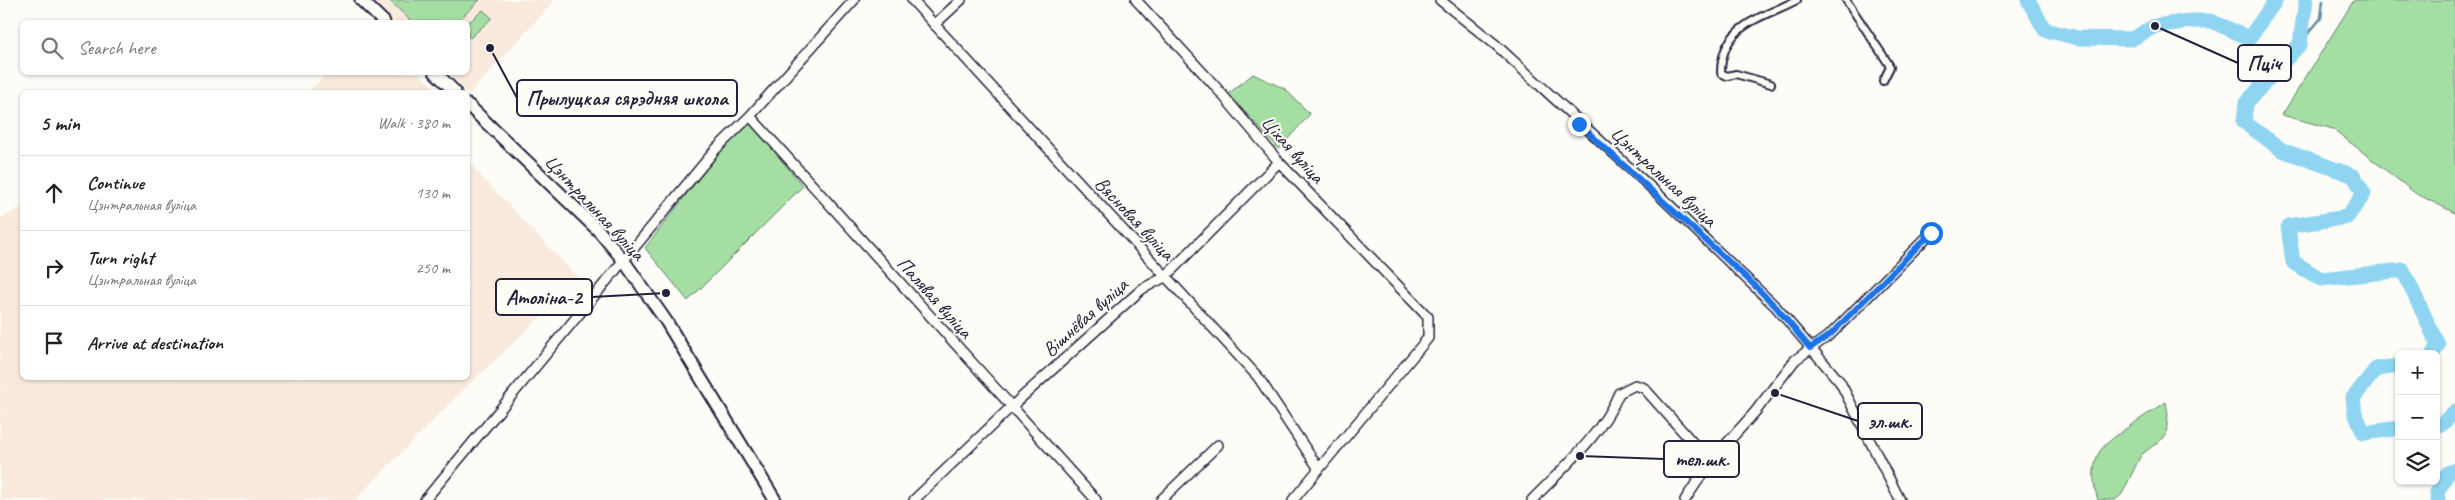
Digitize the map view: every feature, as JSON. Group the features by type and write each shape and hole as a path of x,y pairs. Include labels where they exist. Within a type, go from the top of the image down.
{"street":[{"path":"361,0 382,20"},
{"path":"425,500 716,149 750,116 854,0"},
{"name":"Вясновая вуліца","path":"912,0 1258,377 1319,469"},
{"path":"934,25 961,0"},
{"name":"Ціхая вуліца","path":"1136,0 1214,86 1278,162 1428,317 1428,338 1319,469"},
{"name":"Цэнтральная вуліца","path":"1440,0 1496,45 1658,194 1776,307 1840,382 1900,500"},
{"path":"1771,84 1736,74 1727,76 1721,73 1721,60 1730,38 1740,28 1797,0"},
{"path":"1846,0 1890,67 1883,81"},
{"path":"438,75 453,90"},
{"name":"Цэнтральная вуліца","path":"470,107 599,231 624,261 666,321 776,500"},
{"name":"Палявая вуліца","path":"750,116 1096,500"},
{"name":"Вішнёвая вуліца","path":"914,500 1011,407 1142,289 1165,277 1278,162"},
{"path":"1685,500 1710,462 1756,412 1795,360 1831,334 1931,233"},
{"path":"1532,500 1573,458 1611,412 1619,393 1635,385 1644,388 1710,462"},
{"path":"1161,500 1218,444"},
{"path":"1293,500 1319,469"}],"shaded area":[{"path":"373,0 555,0 470,93 470,90 465,90 449,75 470,75 470,20 394,20"},
{"path":"325,75 421,75 436,90 311,90"},
{"path":"470,164 578,278 577,283 456,397 355,500 0,500 0,218 20,209 20,380 470,380"}],"green space":[{"path":"389,0 480,0 459,20 410,20"},
{"path":"2354,0 2455,0 2455,213 2415,193 2333,129 2282,115"},
{"path":"483,10 492,18 470,38 470,21"},
{"path":"1253,74 1285,89 1310,114 1279,149 1228,94"},
{"path":"750,123 803,186 688,301 645,248 720,151"},
{"path":"2166,402 2168,414 2166,436 2141,455 2122,494 2115,500 2098,500 2094,469 2100,451 2121,432"}],"waterway":[{"path":"2028,0 2045,30 2078,38 2132,39 2155,26 2190,21 2211,21 2249,38 2276,0"},
{"path":"2306,0 2300,44 2246,103 2244,122 2282,150 2354,176 2364,194 2347,217 2288,226 2293,262 2321,279 2403,270 2438,345 2435,350"},
{"path":"2300,44 2321,18 2323,0"},
{"path":"2395,367 2376,369 2353,398 2355,413 2364,433 2395,429"},
{"path":"2440,425 2455,411"},
{"path":"2438,500 2437,492 2448,473 2455,470"}],"place":[{"name":"Пціч","path":"2155,26"},
{"name":"Прылуцкая сярэдняя школа","path":"490,48"},
{"name":"Атоліна-2","path":"666,293"},
{"name":"эл.шк.","path":"1775,393"},
{"name":"тел.шк.","path":"1580,456"}],"route":[{"path":"1579,124 1658,194 1750,281 1776,307 1810,348 1831,334 1931,233"}]}
